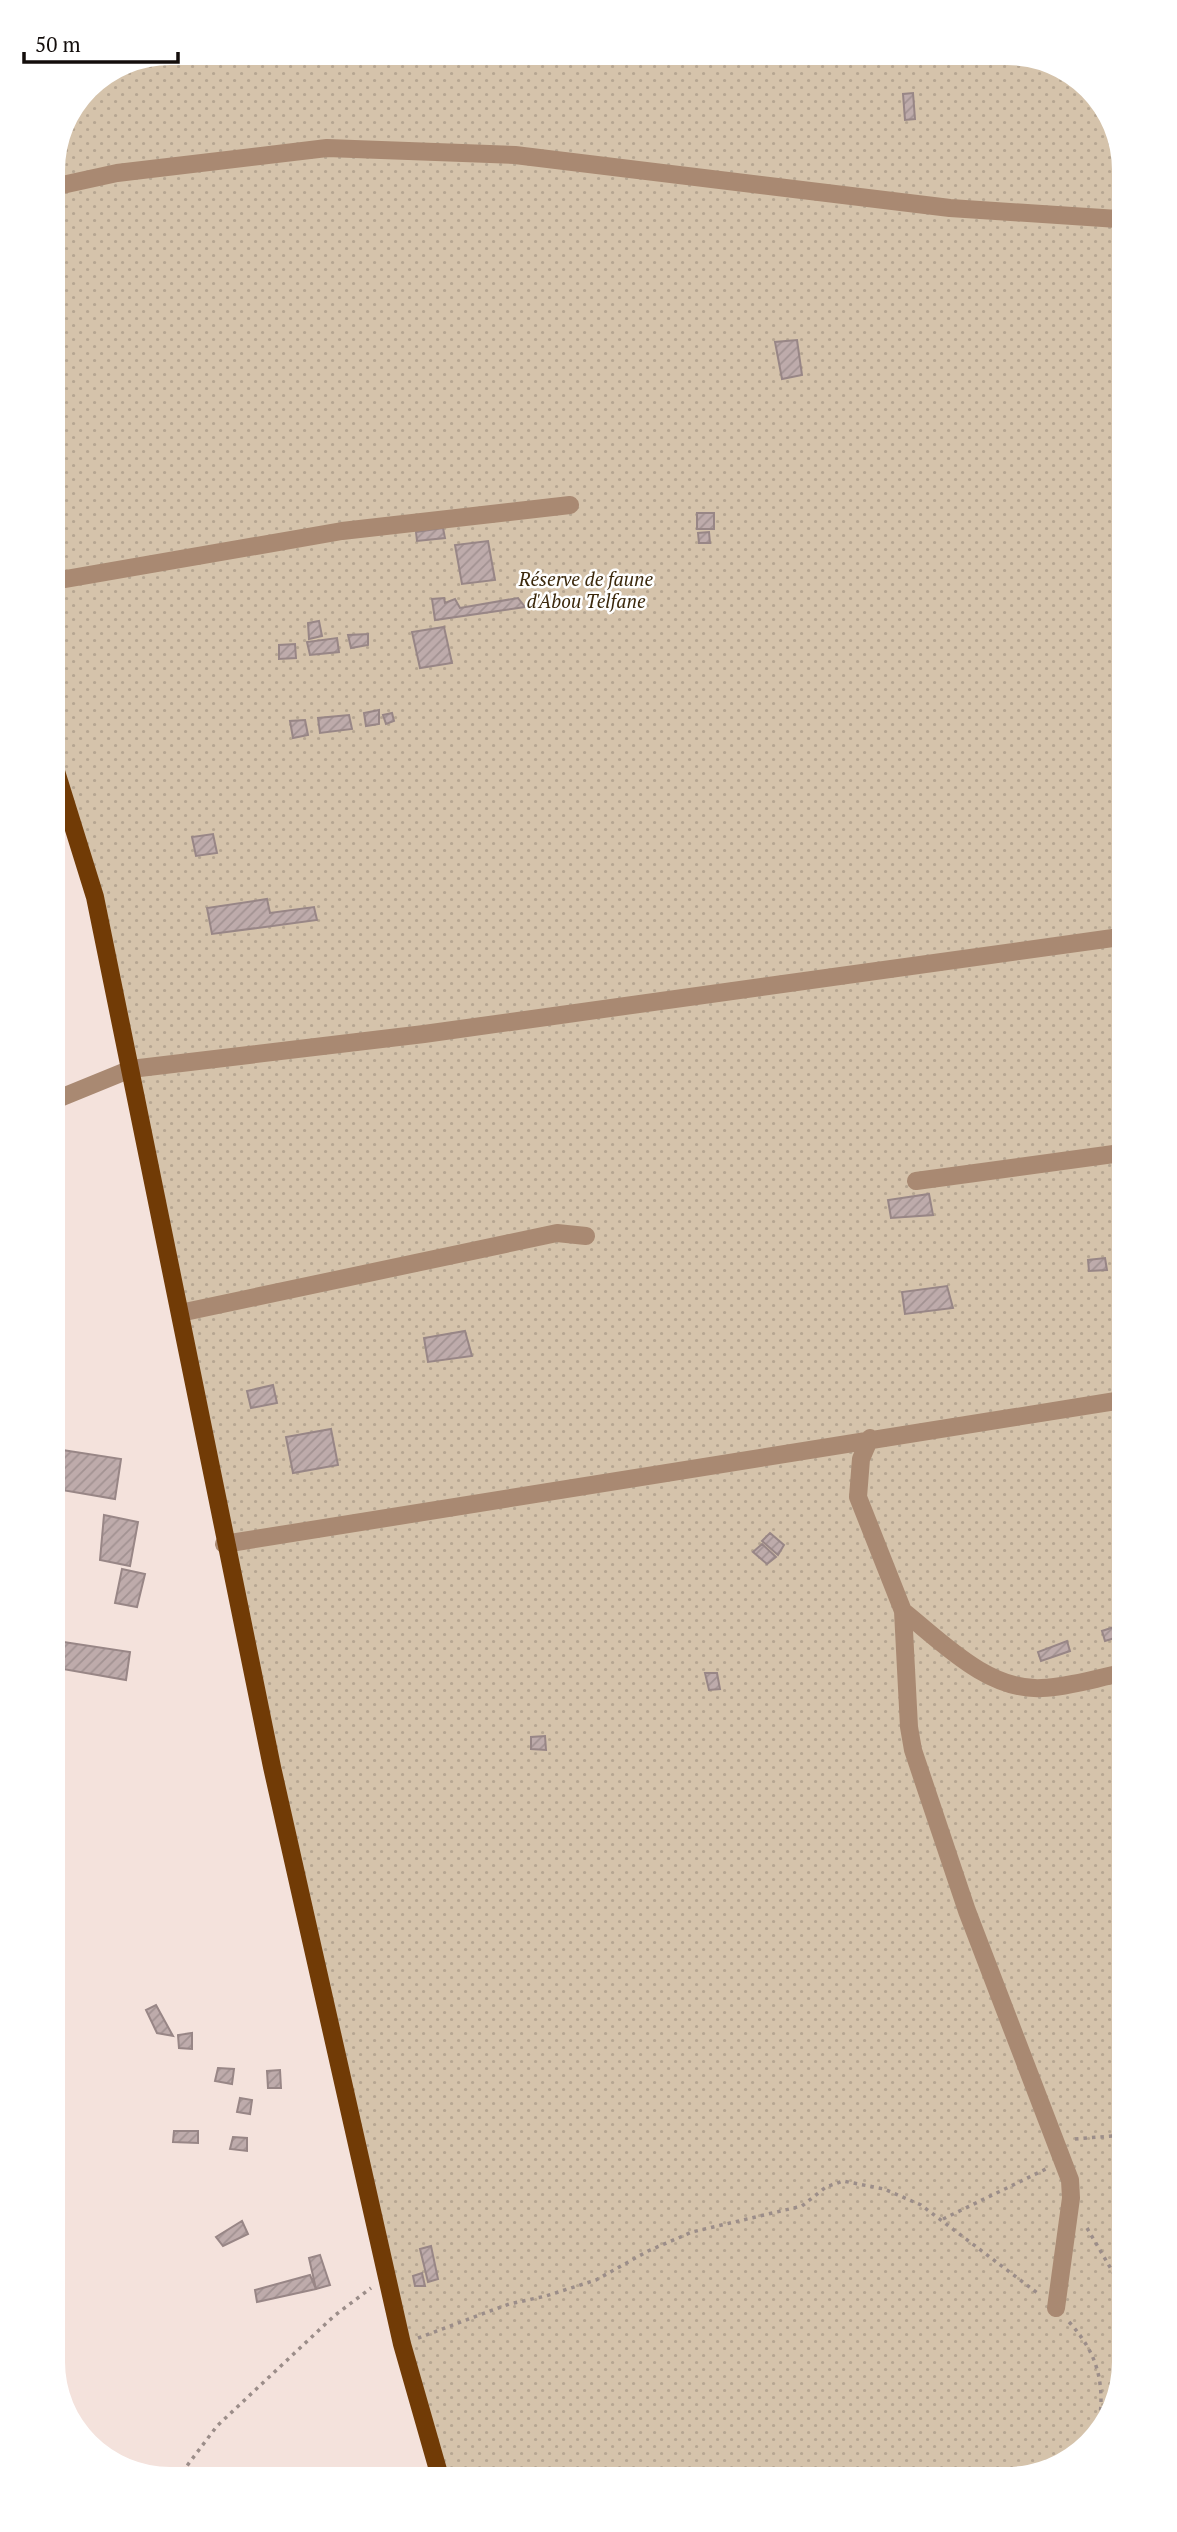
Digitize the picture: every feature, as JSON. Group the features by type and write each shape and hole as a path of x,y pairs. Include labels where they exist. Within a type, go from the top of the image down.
{"main road":[{"path":"65,800 96,897 224,1544 386,2276 402,2344 437,2467"}],"street":[{"path":"65,184 117,173 327,148 515,155 950,208 1112,219"},
{"path":"65,579 342,531 570,505"},
{"path":"65,1096 131,1069 437,1033 1112,938"},
{"path":"916,1181 1112,1154"},
{"path":"180,1312 557,1233 586,1236"},
{"path":"224,1544 870,1438 1112,1402"},
{"path":"870,1438 858,1479 858,1497 903,1611 909,1727 913,1750 967,1911 1070,2180 1071,2199 1056,2308"},
{"path":"903,1611 981,1672 1005,1682 1043,1688 1112,1675"}],"path":[{"path":"1056,2142 1112,2136"},
{"path":"943,2219 1062,2161"},
{"path":"402,2344 509,2304 546,2296 596,2280 648,2251 692,2232 802,2206 826,2188 843,2181 884,2189 921,2205 943,2219 1056,2308 1088,2342 1101,2381 1099,2414"},
{"path":"1071,2199 1112,2270"},
{"path":"186,2467 217,2426 334,2316 386,2276"}],"green space":[{"name":"Réserve de faune d'Abou Telfane","path":"170,65 1014,65 1041,70 1054,76 1071,86 1091,106 1107,136 1112,170 1112,2362 1107,2396 1098,2415 1091,2426 1066,2450 1041,2462 1007,2467 437,2467 402,2344 95,897 65,800 65,163 68,142 76,123 86,106 111,82 149,67"}],"building":[{"path":"913,93 915,119 905,120 903,94"},
{"path":"797,340 802,375 782,379 775,342"},
{"path":"697,513 714,513 714,529 697,529"},
{"path":"443,528 445,538 417,541 416,532"},
{"path":"709,532 710,543 699,543 698,533"},
{"path":"488,541 495,580 462,584 455,545"},
{"path":"444,598 445,603 455,599 460,608 518,598 525,607 435,620 432,599"},
{"path":"319,621 322,636 309,639 308,623"},
{"path":"444,627 452,663 420,668 412,632"},
{"path":"368,634 368,645 351,648 348,635"},
{"path":"337,638 339,652 310,655 307,642"},
{"path":"295,644 296,658 279,659 279,645"},
{"path":"379,710 379,724 366,726 364,713"},
{"path":"392,713 394,721 386,724 383,715"},
{"path":"349,715 352,729 320,733 318,718"},
{"path":"305,720 308,735 293,738 290,721"},
{"path":"213,834 217,853 196,856 192,837"},
{"path":"267,899 270,913 314,907 317,920 212,934 207,908"},
{"path":"929,1194 933,1215 891,1218 888,1200"},
{"path":"1105,1258 1107,1270 1089,1271 1088,1260"},
{"path":"947,1286 953,1308 905,1314 902,1292"},
{"path":"465,1331 472,1356 428,1362 424,1338"},
{"path":"273,1385 277,1403 251,1408 247,1391"},
{"path":"331,1429 338,1465 293,1473 286,1437"},
{"path":"65,1450 121,1459 115,1499 65,1491"},
{"path":"104,1515 138,1522 130,1566 100,1560"},
{"path":"770,1533 784,1545 778,1555 762,1541"},
{"path":"762,1544 776,1557 767,1564 753,1552"},
{"path":"122,1569 145,1574 137,1607 115,1603"},
{"path":"1112,1628 1112,1639 1105,1641 1102,1631"},
{"path":"1067,1641 1070,1651 1041,1661 1038,1652"},
{"path":"65,1642 130,1652 126,1680 65,1669"},
{"path":"705,1673 717,1673 720,1689 709,1690"},
{"path":"545,1736 546,1750 531,1749 531,1737"},
{"path":"156,2005 173,2036 157,2033 146,2010"},
{"path":"192,2033 192,2049 179,2048 178,2035"},
{"path":"218,2068 234,2069 232,2084 215,2081"},
{"path":"280,2070 281,2088 268,2088 267,2071"},
{"path":"240,2098 252,2100 250,2114 237,2112"},
{"path":"174,2131 198,2131 198,2143 173,2142"},
{"path":"233,2137 247,2138 247,2151 230,2149"},
{"path":"242,2221 248,2234 223,2246 216,2237"},
{"path":"431,2246 438,2279 428,2282 420,2249"},
{"path":"320,2255 330,2285 316,2289 309,2258"},
{"path":"422,2273 425,2286 415,2286 413,2276"},
{"path":"310,2275 316,2289 257,2302 255,2290"}]}
